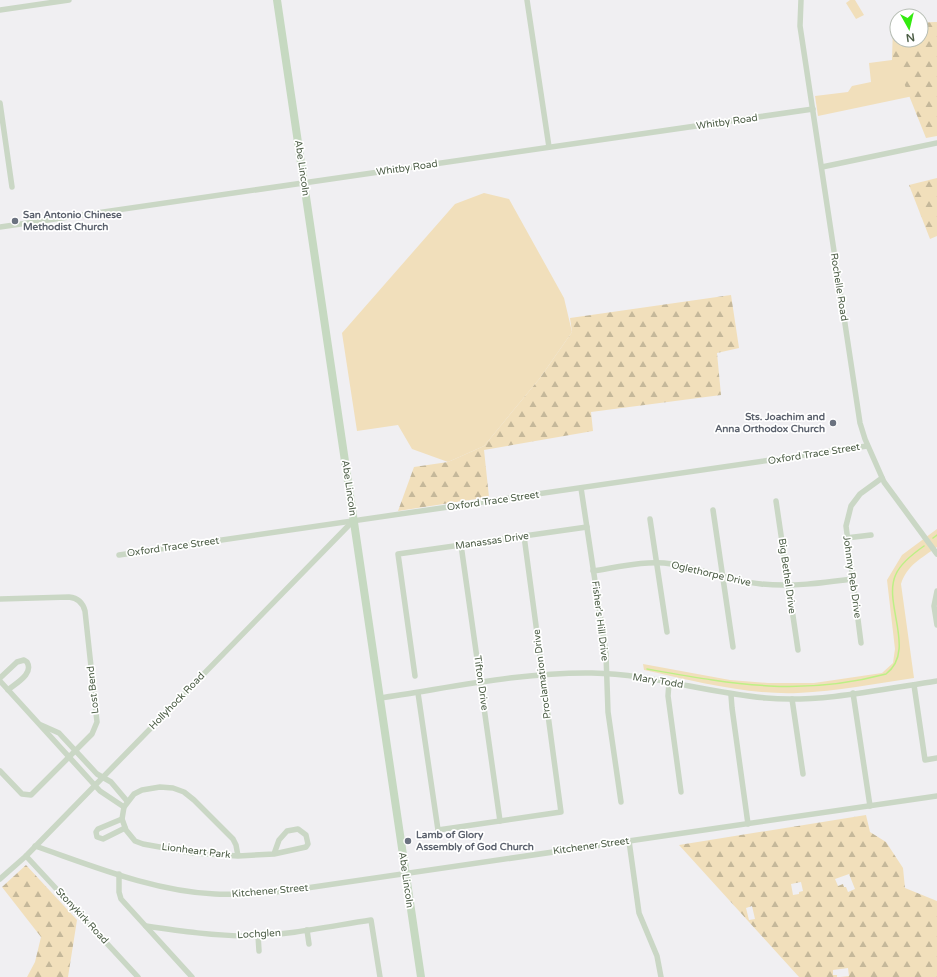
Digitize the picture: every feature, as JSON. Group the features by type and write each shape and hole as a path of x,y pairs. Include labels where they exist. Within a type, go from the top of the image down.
{"street":[{"path":"0,10 69,0"},
{"name":"Abe Lincoln","path":"276,0 421,977"},
{"path":"527,0 549,147"},
{"name":"Rochelle Road","path":"800,0 800,26 860,423 868,446 888,490 937,554"},
{"path":"0,103 12,187"},
{"name":"Whitby Road","path":"0,227 813,109"},
{"path":"822,167 937,143"},
{"name":"Oxford Trace Street","path":"119,555 868,446"},
{"name":"Johnny Reb Drive","path":"862,642 846,538 846,521 851,506 860,494 882,478"},
{"name":"Fisher's Hill Drive","path":"581,488 606,654 608,712 621,802"},
{"name":"Big Bethel Drive","path":"776,502 798,650"},
{"path":"713,510 733,647"},
{"path":"650,519 667,632"},
{"name":"Hollyhock Road","path":"0,879 26,856 354,521"},
{"name":"Manassas Drive","path":"415,676 398,554 587,527"},
{"path":"846,538 871,535"},
{"name":"Proclamation Drive","path":"500,821 561,812 524,536"},
{"name":"Tifton Drive","path":"461,545 500,821"},
{"name":"Oglethorpe Drive","path":"593,571 644,563 656,563 689,568 724,578 761,584 788,586 852,579"},
{"path":"937,591 934,606 937,625"},
{"name":"Lost Bend","path":"0,600 69,597 75,598 81,603 85,611 97,722 92,734 33,794 26,796 18,791 0,772"},
{"path":"8,690 28,673 29,669 27,662 24,660 17,662 0,680 8,690 41,724 104,795 125,804"},
{"name":"Mary Todd","path":"379,698 481,683 571,673 606,674 669,682 731,695 767,698 792,698 853,693 937,682"},
{"path":"669,682 668,696 681,792"},
{"path":"914,685 925,760 937,758"},
{"path":"418,692 438,830 500,821"},
{"path":"853,693 870,806"},
{"path":"731,695 748,824"},
{"path":"792,698 803,774"},
{"path":"41,724 55,730 76,750 97,774 111,782 125,804"},
{"path":"125,804 134,794 150,788 173,788 184,792 233,839 238,856"},
{"path":"112,799 118,792"},
{"name":"Kitchener Street","path":"35,846 119,874 179,890 222,894 286,891 937,796"},
{"name":"Lionheart Park","path":"125,804 122,819 125,828 135,841 193,853 238,856 274,854 306,847 308,844 306,835 298,829 287,831 279,840 274,854"},
{"path":"122,819 98,830 96,832 97,837 103,839 125,828"},
{"path":"108,825 111,834"},
{"path":"629,841 639,913 657,956 661,977"},
{"name":"Stonykirk Road","path":"26,856 138,977"},
{"path":"119,874 119,892 122,899 192,977"},
{"name":"Lochglen","path":"146,926 224,935 258,935 307,930 371,920 380,977"},
{"path":"307,930 309,944"},
{"path":"258,935 259,951"}],"green space":[{"path":"850,0 855,0 864,15 856,19 846,3"},
{"path":"929,22 937,22 937,91 818,116 815,96 848,92 852,86 871,82 869,63 892,60 892,48 929,48"},
{"path":"929,22 937,22 937,136 926,138 893,60 893,48 929,48"},
{"path":"937,178 937,236 930,239 909,185"},
{"path":"484,193 509,199 564,298 572,332 540,378 484,446 448,462 412,449 398,425 357,431 342,333 455,204"},
{"path":"731,295 739,348 717,353 721,395 591,412 593,431 484,450 489,497 398,511 414,467 448,462 484,446 540,378 572,332 570,318"},
{"path":"937,529 937,547 911,567 901,584 914,678 827,691 779,693 740,690 644,670 643,664 730,680 768,683 814,683 882,673 893,663 895,649 887,580 902,555"},
{"path":"866,815 870,832 886,842 903,868 905,888 937,901 937,977 840,977 849,976 848,968 833,970 833,975 837,975 837,977 799,977 679,845","holes":["849,874 855,889 848,892 843,884 838,886 835,879","801,882 803,891 799,892 799,894 793,895 791,884","752,906 755,919 749,920 746,908"]},
{"path":"26,865 77,920 68,977 27,977 35,962 41,937 2,887"}],"waterway":[{"path":"933,538 937,535"},
{"path":"647,669 708,679 766,686 824,685 855,681 886,674 895,664 899,652 899,639 893,598 893,586 896,574 904,562 924,546"}],"place":[{"name":"San Antonio Chinese Methodist Church","path":"15,221"},
{"name":"Sts. Joachim and Anna Orthodox Church","path":"833,423"},
{"name":"Lamb of Glory Assembly of God Church","path":"408,841"}]}
